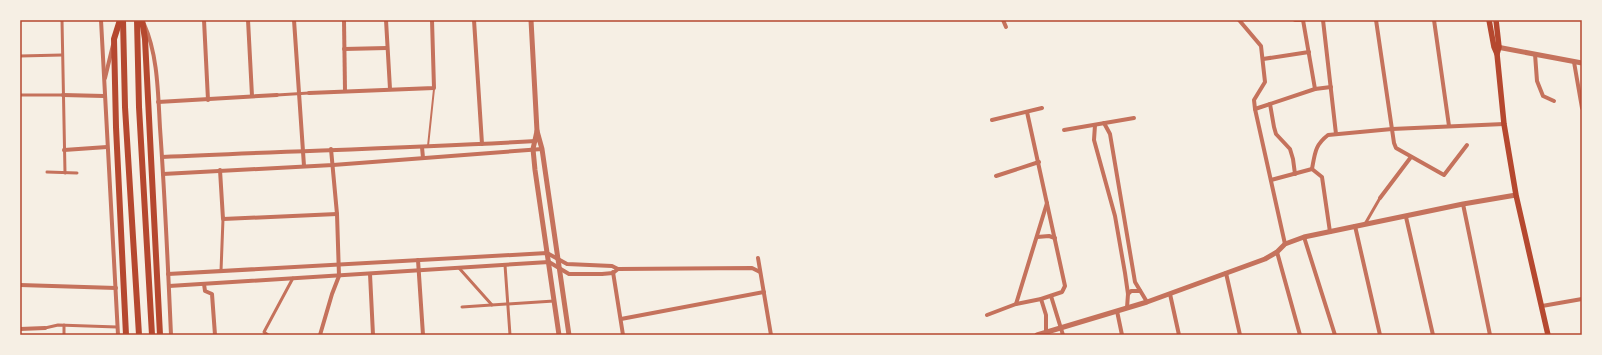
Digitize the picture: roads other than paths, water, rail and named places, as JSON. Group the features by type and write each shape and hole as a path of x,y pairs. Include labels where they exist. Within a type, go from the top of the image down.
{"main road":[{"path":"121,20 114,39 116,127 126,335"},
{"path":"121,20 139,335"},
{"path":"137,20 139,107 152,335"},
{"path":"142,20 146,54 160,335"},
{"path":"1489,20 1496,47 1504,124 1516,195 1548,335"},
{"path":"1496,20 1496,47"}],"street":[{"path":"62,20 64,173"},
{"path":"101,20 118,335"},
{"path":"142,20 150,36 153,51 158,102 171,335"},
{"path":"204,20 208,100"},
{"path":"248,20 252,96"},
{"path":"294,20 304,166"},
{"path":"344,20 345,91"},
{"path":"386,20 390,88"},
{"path":"158,102 390,88 434,88 432,20"},
{"path":"474,20 482,144"},
{"path":"530,20 537,131 542,149 569,335"},
{"path":"1003,20 1006,27"},
{"path":"1239,20 1261,46 1265,82 1254,100 1255,109 1285,244"},
{"path":"1295,20 1302,20 1315,90"},
{"path":"1323,20 1336,134"},
{"path":"1376,20 1394,143 1396,148 1444,175 1466,145"},
{"path":"1434,20 1449,126"},
{"path":"104,86 109,56 114,39"},
{"path":"1496,47 1582,64"},
{"path":"344,49 387,48"},
{"path":"1263,59 1309,52"},
{"path":"1535,54 1537,81 1543,96 1554,101"},
{"path":"20,56 62,55"},
{"path":"1574,62 1582,108"},
{"path":"1255,109 1315,90 1331,87"},
{"path":"20,95 104,96"},
{"path":"1270,104 1276,134 1290,149 1295,174"},
{"path":"992,120 1042,108"},
{"path":"987,315 1016,304 1041,299 1062,292 1065,286 1027,112"},
{"path":"1064,130 1134,118"},
{"path":"1104,123 1110,134 1135,282 1147,302"},
{"path":"1095,124 1094,140 1115,216 1128,294 1127,308"},
{"path":"1312,169 1316,150 1320,141 1328,135 1392,128 1504,124"},
{"path":"537,131 533,149 559,335"},
{"path":"162,157 303,150 428,147 540,141"},
{"path":"64,150 107,147"},
{"path":"422,147 423,158"},
{"path":"320,335 339,276 337,214 331,149"},
{"path":"163,174 333,165 542,149"},
{"path":"1365,224 1380,198 1411,157"},
{"path":"996,176 1039,162"},
{"path":"1271,180 1312,169"},
{"path":"1312,169 1322,177 1330,232"},
{"path":"220,170 223,218 221,270"},
{"path":"47,172 77,173"},
{"path":"1037,335 1170,294 1265,259 1277,252 1285,244 1304,237 1463,204 1516,195"},
{"path":"1016,304 1047,202"},
{"path":"1463,204 1490,335"},
{"path":"223,218 337,214"},
{"path":"1115,216 1124,215"},
{"path":"1406,217 1433,335"},
{"path":"1355,226 1380,335"},
{"path":"1037,236 1055,238"},
{"path":"1304,237 1335,335"},
{"path":"1277,252 1300,335"},
{"path":"168,274 547,253 567,264 612,266 618,269 752,268 760,272"},
{"path":"758,258 771,335"},
{"path":"418,260 423,335"},
{"path":"169,286 548,262 569,274 591,275 613,273 618,269"},
{"path":"506,265 510,335"},
{"path":"612,266 623,335"},
{"path":"460,268 492,305"},
{"path":"1125,274 1133,271"},
{"path":"1226,273 1240,335"},
{"path":"370,274 373,335"},
{"path":"268,335 264,332 293,278"},
{"path":"204,284 204,291 212,294 215,335"},
{"path":"20,285 116,288"},
{"path":"1128,294 1131,290 1140,291"},
{"path":"621,319 764,292"},
{"path":"1170,294 1179,335"},
{"path":"1051,296 1064,335"},
{"path":"1041,299 1047,321 1046,332"},
{"path":"1542,306 1582,299"},
{"path":"462,307 554,301"},
{"path":"1117,311 1122,335"},
{"path":"20,329 45,328 58,325 117,327"},
{"path":"64,326 64,335"}],"lane":[{"path":"428,147 434,88"}]}
